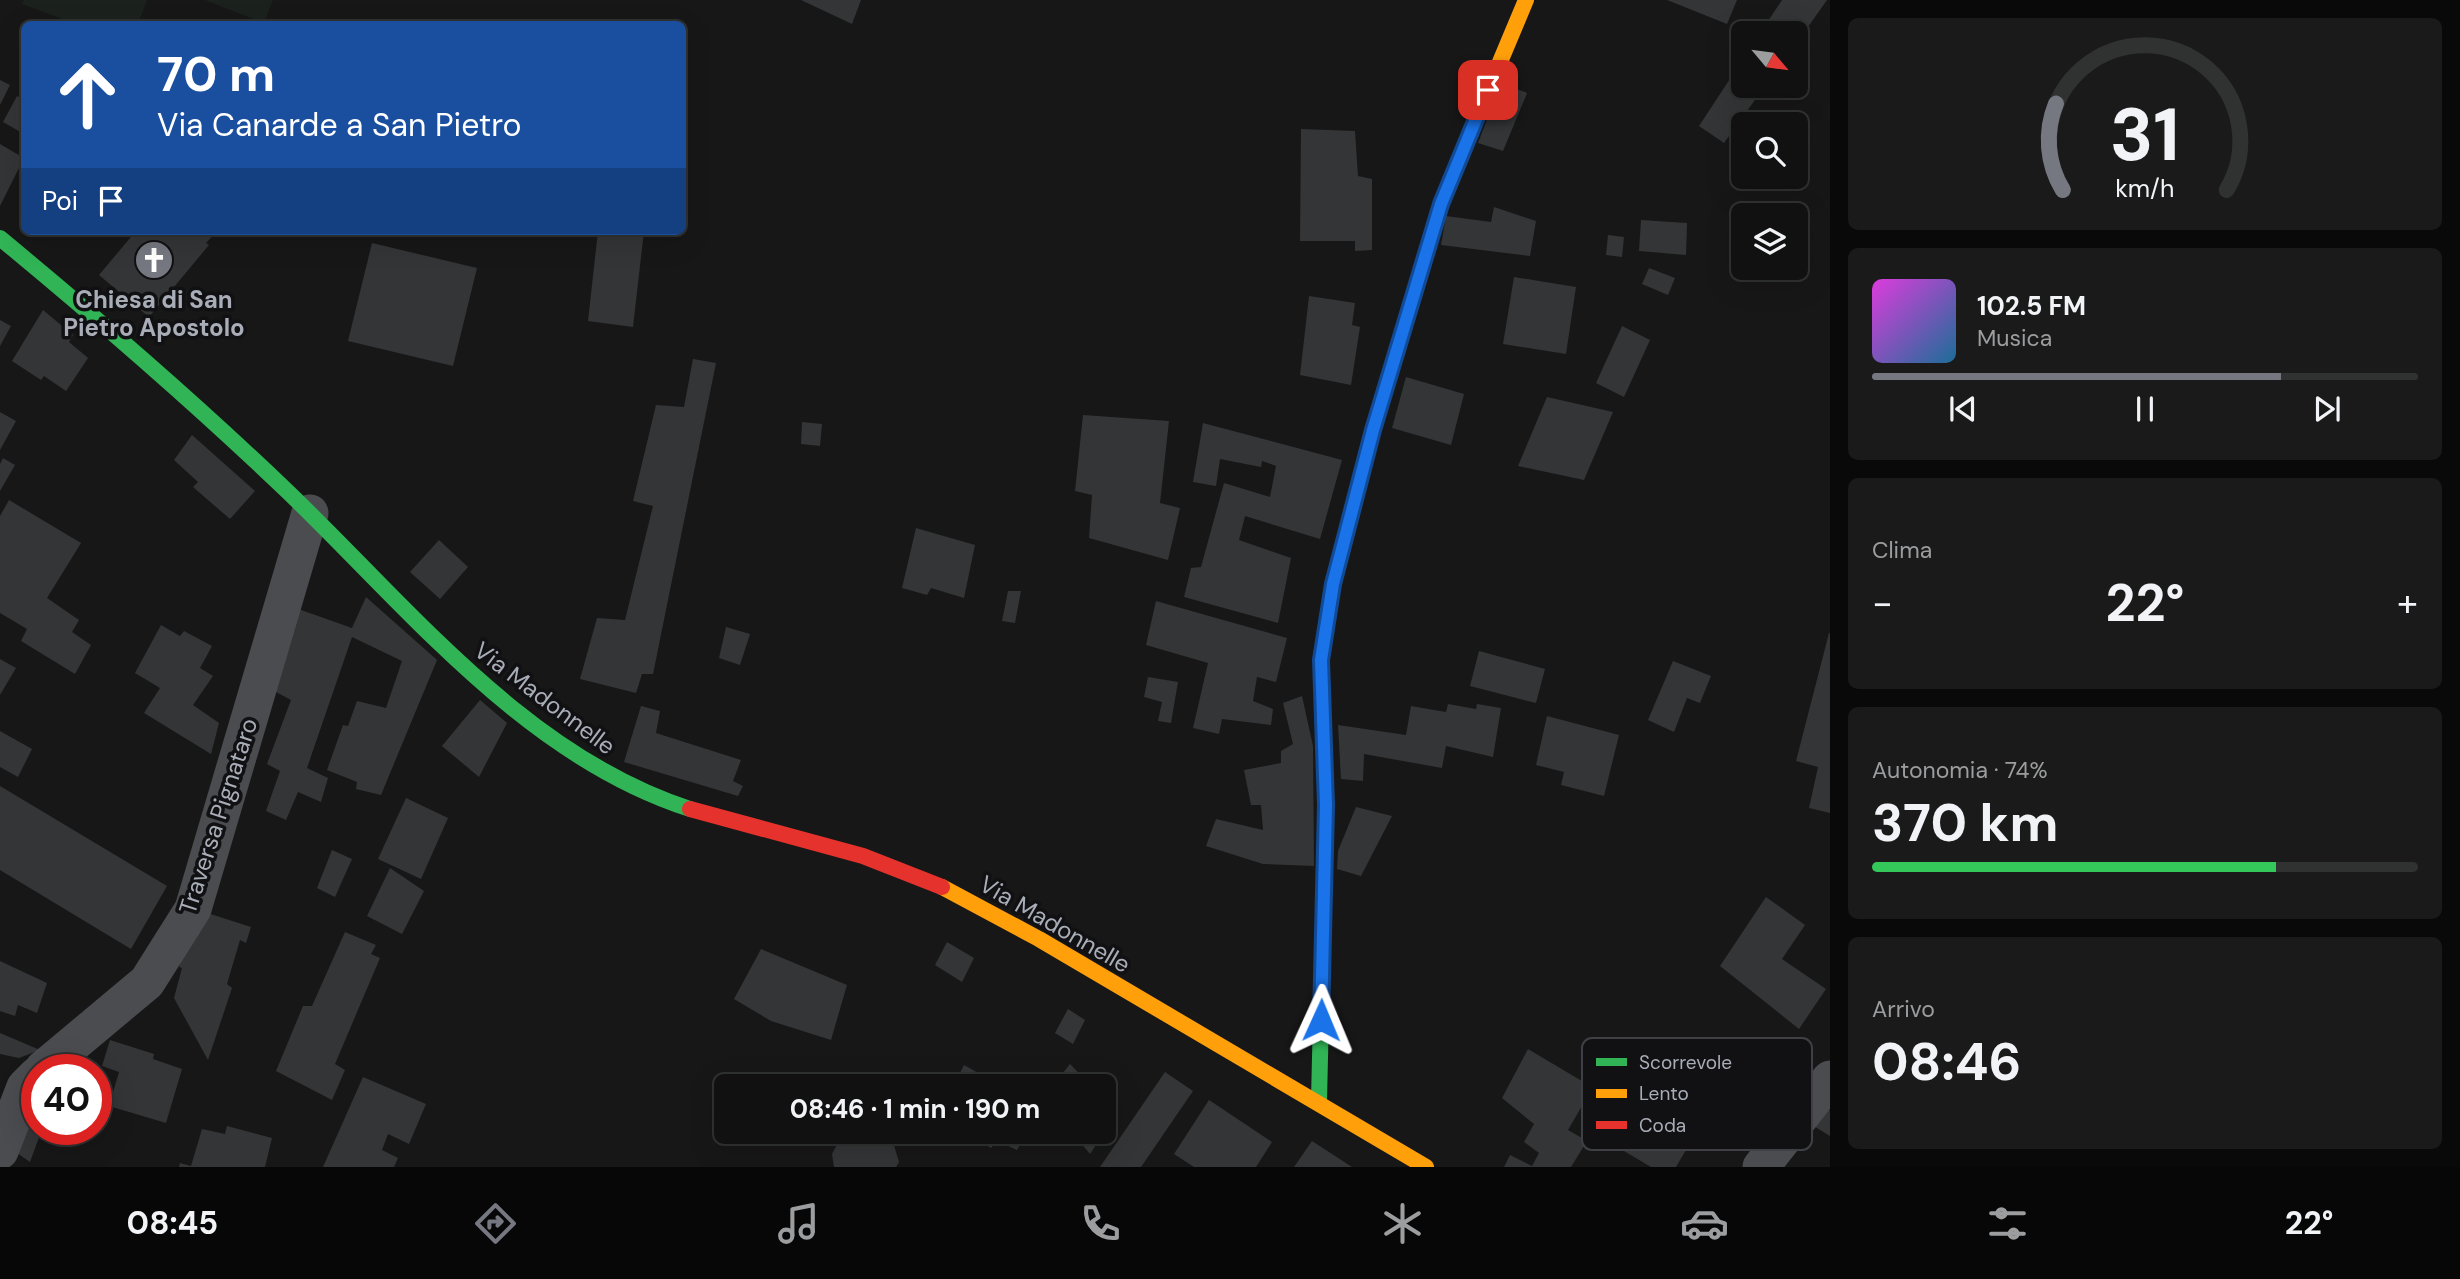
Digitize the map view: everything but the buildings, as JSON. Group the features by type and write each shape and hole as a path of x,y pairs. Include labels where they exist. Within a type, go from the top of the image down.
{"street":[{"path":"1319,1100 1326,805 1321,660 1333,584 1345,532 1426,255 1469,134 1526,0"},
{"name":"Via Madonnelle","path":"0,238 72,297 310,513 450,653 540,728 605,773 681,806 896,867 971,901 1319,1100 1426,1167"},
{"name":"Traversa Pignataro","path":"61,1054 147,982 193,909 310,513"},
{"path":"1812,1102 1830,1079"},
{"path":"0,1151 21,1095"},
{"path":"1761,1167 1774,1150"}],"shaded area":[{"path":"24,0 147,0 139,21 68,21 22,4"},
{"path":"205,0 273,0 265,21"}],"traffic: fast":[{"path":"1319,1100 1326,805 1321,660 1333,584 1373,430 1441,204 1458,162"},
{"path":"0,238 216,425 286,490 472,674 522,716 574,753 630,785 690,809"}],"traffic: slow":[{"path":"1458,162 1526,0"},
{"path":"942,887 1039,939 1426,1167"}],"traffic: jam":[{"path":"690,809 863,856 942,887"}],"place":[{"name":"Chiesa di San Pietro Apostolo","path":"154,260"}],"route":[{"path":"1321,1020 1326,805 1321,660 1333,584 1373,430 1441,204 1488,90"}]}
